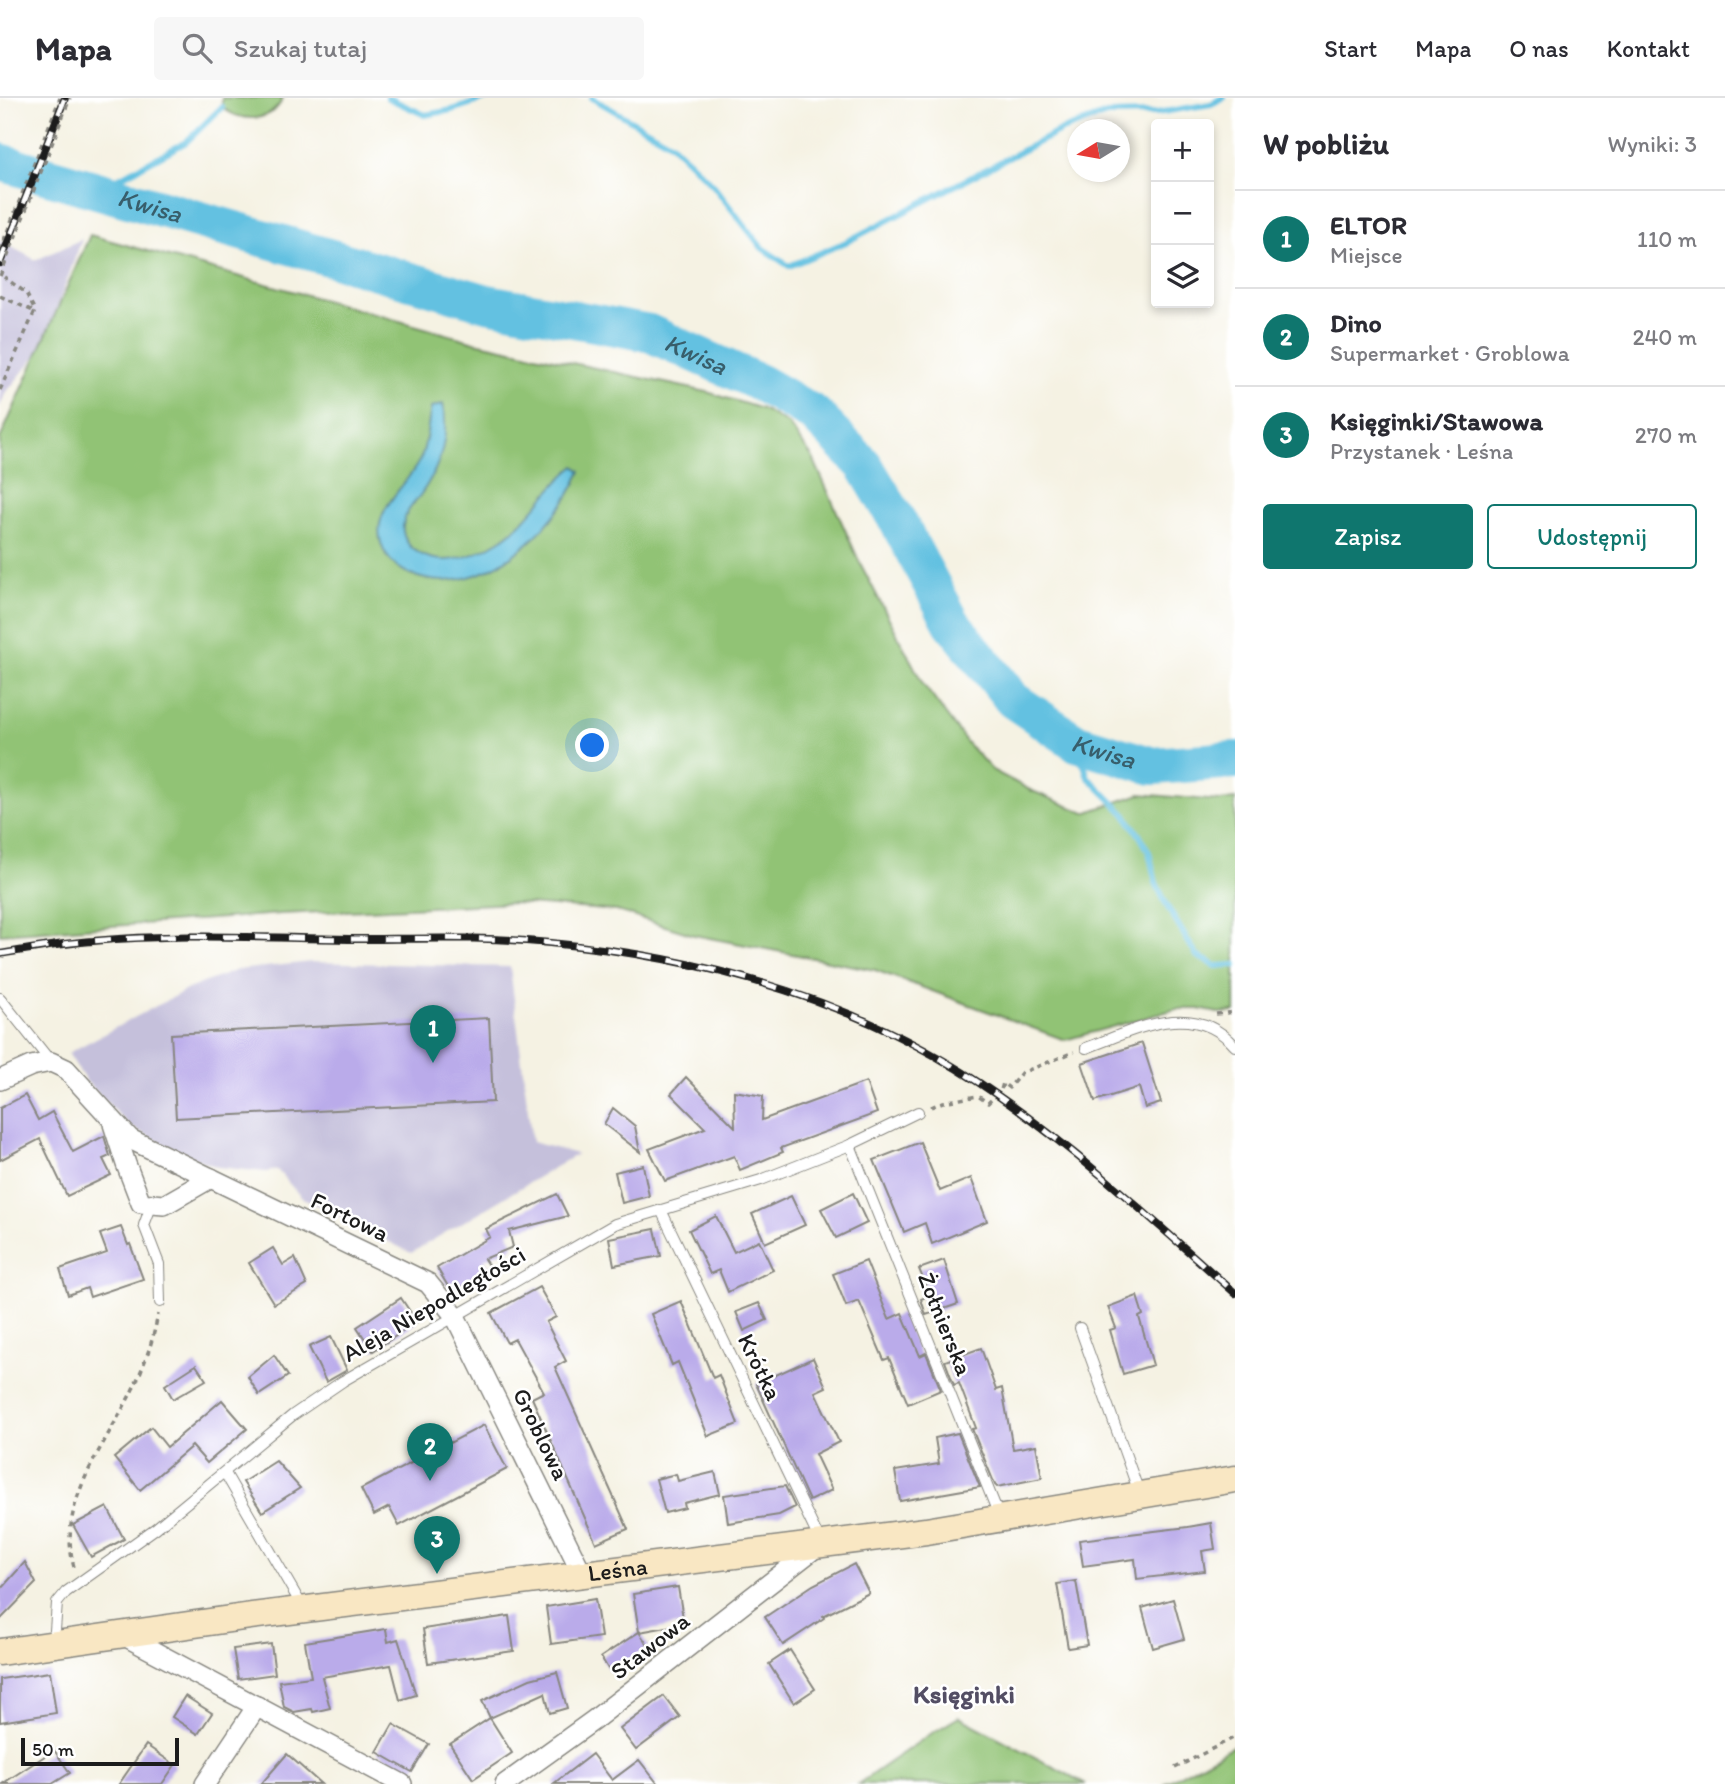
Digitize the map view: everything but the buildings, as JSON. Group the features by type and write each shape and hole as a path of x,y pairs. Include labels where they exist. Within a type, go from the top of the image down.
{"main road":[{"name":"Leśna","path":"0,1652 304,1609 926,1531 1235,1479"}],"street":[{"path":"0,1080 31,1066 51,1062"},
{"name":"Fortowa","path":"51,1062 66,1069 130,1139 428,1283 455,1316"},
{"name":"Fortowa","path":"112,1119 141,1203 152,1204"},
{"path":"152,1204 164,1205 211,1178"},
{"name":"Groblowa","path":"455,1316 583,1575"},
{"name":"Stawowa","path":"505,1784 594,1720 822,1543"},
{"path":"121,1634 402,1784"},
{"path":"205,1784 257,1706"}],"lane":[{"path":"0,998 51,1062"},
{"path":"1086,1048 1147,1027 1183,1020 1211,1026 1235,1046"},
{"name":"Aleja Niepodległości","path":"54,1644 57,1603 66,1592 156,1528 293,1415 343,1381 615,1224 761,1180 850,1145 918,1112"},
{"name":"Żołnierska","path":"850,1145 1000,1518"},
{"path":"152,1204 144,1226 159,1264 160,1302"},
{"name":"Krótka","path":"662,1210 822,1543"},
{"path":"1080,1328 1140,1496"},
{"path":"225,1473 304,1609"}],"path":[{"path":"0,250 60,98"},
{"path":"35,311 26,293 2,277 70,98"},
{"path":"0,250 5,237"},
{"path":"0,296 35,311"},
{"path":"0,390 35,311"},
{"path":"918,1112 943,1102 978,1096 988,1103 1001,1090 1003,1083 1009,1088 1021,1073 1086,1048"},
{"path":"79,1583 69,1549 72,1517 90,1465 131,1393 152,1344 160,1302"},
{"path":"1175,1768 1235,1737"}],"shaded area":[{"path":"82,239 42,348 5,394 0,407 0,241 36,260"},
{"path":"311,962 510,967 532,1142 577,1154 411,1253 301,1197 277,1170 266,1172 218,1167 183,1154 131,1127 85,1080 68,1053 188,989 237,970"}],"green space":[{"path":"222,98 283,98 278,106 264,116 246,118 222,107"},
{"path":"90,235 475,342 707,392 762,409 788,424 813,458 859,561 923,684 968,744 992,770 1030,790 1085,813 1140,794 1220,801 1235,799 1235,1012 1176,1009 1065,1040 875,970 694,935 617,911 515,903 281,914 0,934 0,439"},
{"path":"959,1717 1086,1784 858,1784"},
{"path":"1235,1745 1235,1784 1164,1784"}],"water":[{"path":"443,404 445,428 442,451 428,484 407,513 403,526 407,542 420,554 442,560 454,559 466,557 488,547 520,524 555,484 575,466 581,471 570,494 554,516 512,556 488,570 462,579 436,581 410,574 394,564 384,551 379,527 387,506 422,455 431,408"}],"waterway":[{"path":"388,98 425,115 452,110 488,98"},
{"path":"592,98 670,143 712,184 762,248 789,266 846,242 1062,130 1107,114 1157,113 1211,104 1223,98"},
{"path":"97,190 186,142 222,107"},
{"name":"Kwisa","path":"0,162 487,303 649,333 760,383 814,414 864,465 952,623 1013,700 1077,743 1153,766 1235,760"},
{"path":"1077,743 1088,777 1125,814 1140,836 1149,852 1156,883 1197,956 1216,966 1235,965"}],"railway":[{"path":"0,263 65,98"},
{"path":"0,954 70,943 157,937 475,939 610,950 727,973 840,1010 894,1034 946,1062 997,1095 1059,1141 1235,1293"}],"place":[{"name":"ELTOR","path":"433,1063"},
{"name":"Dino","path":"430,1481"},
{"name":"Księginki/Stawowa","path":"437,1574"}],"district":[{"name":"Księginki","path":"964,1694"}]}
